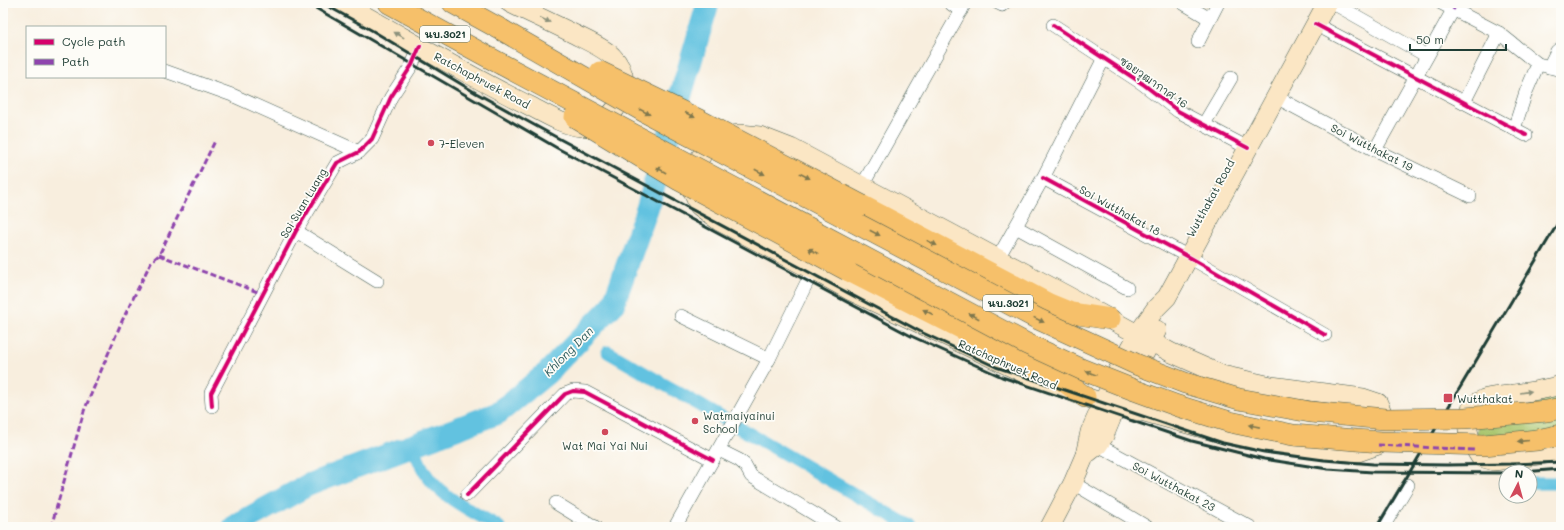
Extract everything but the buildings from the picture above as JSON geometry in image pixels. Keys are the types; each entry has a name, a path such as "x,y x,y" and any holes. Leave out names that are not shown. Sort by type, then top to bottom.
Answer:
{"main road":[{"name":"Ratchaphruek Road","path":"342,3 512,97 564,122 581,127 600,124 608,118 621,101 624,80 621,69 611,56 588,41 510,3"},
{"name":"Ratchaphruek Road","path":"389,3 1027,344 1081,369 1163,400 1230,422 1301,435 1381,442 1484,445 1536,440 1561,435"},
{"name":"นบ.3021","path":"453,3 643,111 1038,319 1138,365 1185,383 1239,399 1310,412 1385,419 1465,418 1547,412 1561,408"},
{"name":"Wutthakat Road","path":"1050,527 1094,442 1101,402 1116,374 1145,337 1162,307 1327,3"},
{"path":"502,30 586,65 861,195 1049,304 1071,313 1110,320 1141,316 1162,307 1166,343 1172,353"},
{"path":"501,64 573,117 646,162 847,270 1049,373 1101,402 1090,414 1094,442 1133,417 1145,412"},
{"name":"Ratchaphruek Road","path":"740,134 760,136 791,148 861,195 998,258 1172,353 1222,375 1271,386 1363,398 1378,404 1385,420 1384,432 1378,445 1358,452 1284,446 1242,439 1145,412 1101,402 1026,374 851,292 814,270 719,221 699,206 692,190 692,177 698,161 708,146 724,136 740,134"},
{"path":"1561,386 1485,399 1473,406 1467,421 1471,445 1480,457 1494,460 1561,452"}],"street":[{"path":"861,195 963,7 950,3"},
{"path":"998,3 1002,6 1004,3"},
{"path":"1183,3 1210,19"},
{"path":"1198,42 1218,3"},
{"path":"1333,3 1427,56"},
{"path":"1441,3 1499,33 1549,67"},
{"path":"1375,150 1453,10"},
{"path":"1315,24 1526,135"},
{"name":"ซอยวุฒากาศ 16","path":"1053,25 1143,84 1178,111 1248,148"},
{"path":"1464,102 1499,33"},
{"name":"Soi Suan Luang","path":"212,406 211,393 296,231 338,163 360,152 372,139 391,98 412,65 420,46"},
{"path":"1514,129 1526,92 1549,67 1557,51 1561,48"},
{"path":"998,258 1043,178 1104,58"},
{"path":"166,71 232,96 360,152"},
{"path":"1204,124 1231,78"},
{"name":"Soi Wutthakat 19","path":"1276,97 1375,150 1470,196"},
{"name":"Soi Wutthakat 18","path":"1043,178 1188,257 1325,335"},
{"path":"1016,227 1126,288"},
{"path":"296,231 377,281"},
{"path":"675,527 769,359 814,270"},
{"path":"681,316 769,359"},
{"path":"467,495 565,394 573,391 585,392 716,455 739,460 745,465 751,476 836,527"},
{"name":"Soi Wutthakat 23","path":"1094,442 1250,527"},
{"path":"1073,483 1147,527"},
{"path":"1384,527 1408,485"},
{"path":"556,503 595,527"}],"green space":[{"path":"1561,395 1561,446 1476,436 1480,411"}],"waterway":[{"name":"Khlong Dan","path":"234,527 308,485 498,413 547,373 613,305 647,209 708,3"},
{"path":"608,352 911,527"},
{"path":"413,446 423,470 435,485 451,499 499,527"},
{"path":"1538,483 1561,483"}],"railway":[{"path":"307,3 557,148 911,336 1002,377 1192,441 1264,459 1328,469 1373,472 1498,473"},
{"path":"322,3 373,31 476,93 556,137 923,333 996,367 1223,443 1264,452 1324,460 1373,464 1447,465 1561,462"},
{"path":"1377,527 1561,218"},
{"path":"1538,471 1561,469"}],"marked path":[{"path":"1453,10 1457,3"},
{"path":"51,527 84,411 122,321 151,262 159,255 215,141"},
{"path":"159,255 263,294"},
{"path":"1378,445 1475,450"}],"cycle path":[{"path":"1315,24 1526,135"},
{"path":"1053,25 1143,84 1178,111 1248,148"},
{"path":"212,406 211,393 296,231 337,163 359,152 372,139 391,97 412,65 420,46"},
{"path":"1043,178 1189,257 1325,335"},
{"path":"467,495 565,394 573,391 585,392 713,460"}],"place":[{"name":"7-Eleven","path":"431,143"},
{"name":"Wutthakat","path":"1448,398"},
{"name":"Watmaiyainui School","path":"695,421"},
{"name":"Wat Mai Yai Nui","path":"605,432"}]}
